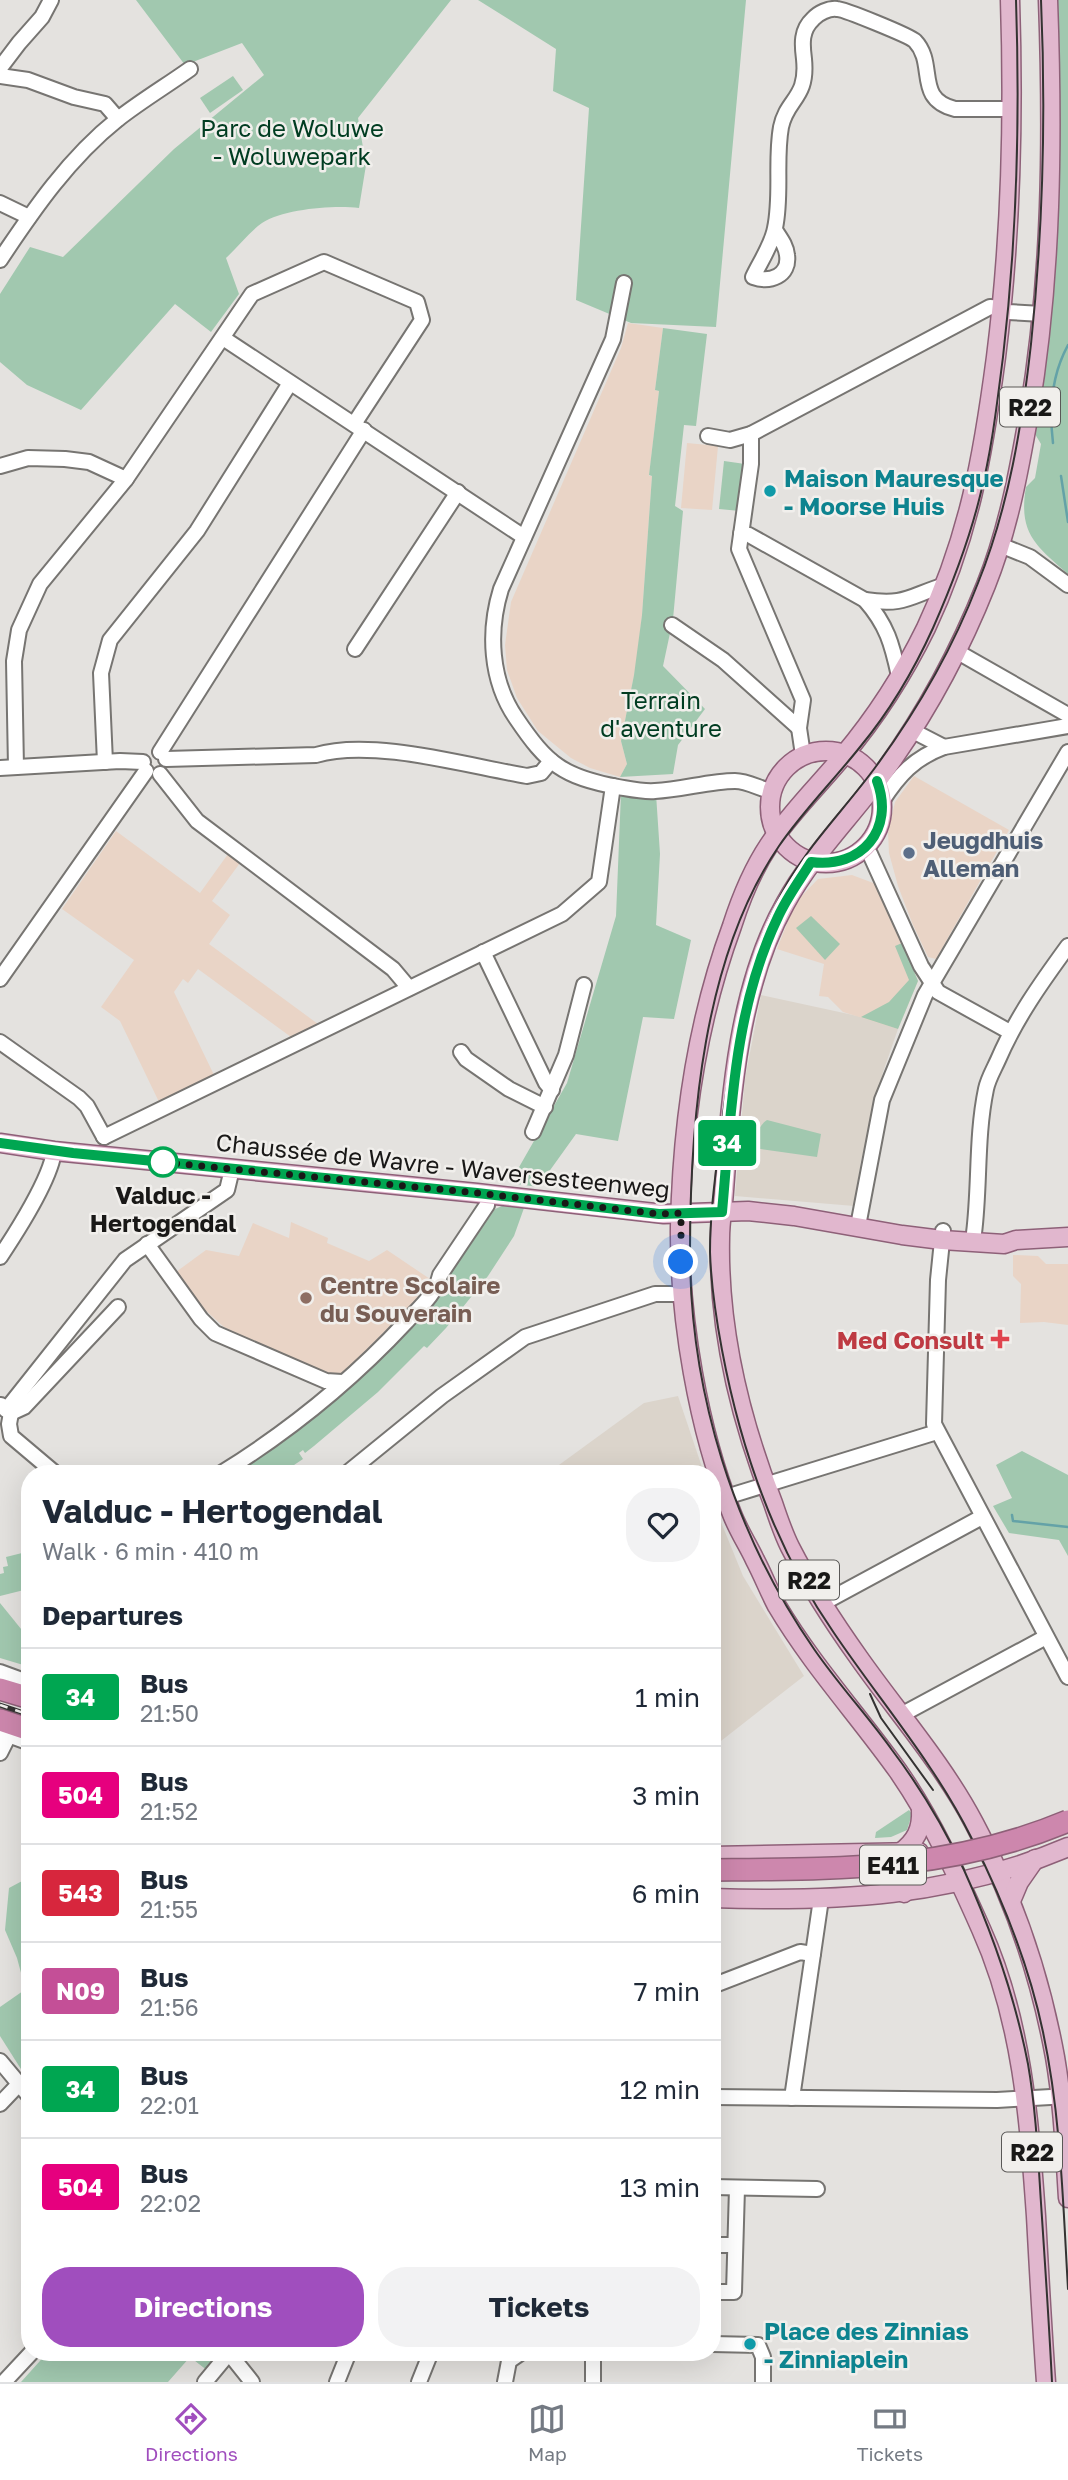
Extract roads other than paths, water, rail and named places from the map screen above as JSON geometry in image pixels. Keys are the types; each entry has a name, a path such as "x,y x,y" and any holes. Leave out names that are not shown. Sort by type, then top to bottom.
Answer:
{"highway":[{"path":"0,1689 21,1695"},
{"name":"E411","path":"721,1870 869,1867 930,1861 1004,1844 1068,1821"},
{"name":"E411","path":"721,1883 869,1879 933,1873 1009,1857 1068,1836"}],"main road":[{"name":"R22","path":"715,1465 695,1381 683,1294 681,1213 686,1139 698,1046 715,972 749,883 768,846 845,754 899,676 945,585 963,535 976,488 1002,308 1012,166 1010,0"},
{"name":"R22","path":"1048,0 1050,166 1042,314 1034,384 1021,459 1000,545 986,586 956,650 911,730 877,781 811,862 777,919 754,985 737,1059 726,1149 720,1259 727,1333 743,1417 788,1544 822,1603 961,1801 984,1842 1011,1901 1031,1960 1064,2096 1068,2198"},
{"path":"831,750 845,754 866,766 877,781 883,801 879,827 864,848 853,857 825,864 811,862 790,851 776,835 769,806 771,791 783,769 803,755 831,750"},
{"name":"Chaussée de Wavre - Waversesteenweg","path":"0,1143 54,1151 659,1214 748,1211 1004,1244 1016,1240"},
{"name":"Chaussée de Wavre - Waversesteenweg","path":"942,1236 974,1233 1016,1240 1068,1237"},
{"name":"R22","path":"721,1482 735,1524 775,1603 813,1661 899,1773 944,1850 997,1970 1015,2031 1026,2098 1046,2382"},
{"path":"900,1853 914,1840 920,1828 921,1810"},
{"path":"721,1856 944,1850 1017,1833 1068,1813"},
{"path":"721,1898 821,1899 904,1893 960,1882 1068,1847"},
{"path":"900,1853 912,1863 916,1876 915,1884 904,1893"},
{"path":"1011,1901 1019,1882 1035,1859"}],"street":[{"path":"0,68 43,17 51,0"},
{"path":"775,230 782,123 804,83 806,71 802,41 806,29 813,18 825,11 846,11 914,40 921,50 930,92 946,107 1012,109"},
{"path":"0,260 59,177 118,119 190,69"},
{"path":"0,76 28,80 74,97 105,104 118,119"},
{"path":"0,202 29,217"},
{"path":"0,768 105,762 150,769 166,768 163,756 422,320 417,302 324,262 251,294 126,479 40,584 26,610 19,630 14,662 16,767"},
{"path":"624,283 613,339 501,589 494,611 494,656 507,704 529,736 551,761 585,781 654,791 735,781 771,791"},
{"path":"708,436 730,440 751,434 990,307 1002,308 1008,312 1042,314"},
{"path":"223,338 524,537"},
{"path":"105,762 101,673 110,640 197,531 290,383"},
{"path":"751,434 751,464 739,549 803,700 799,728 803,755"},
{"path":"0,466 28,457 65,459 89,462 126,479"},
{"path":"355,649 457,492"},
{"path":"741,534 749,535 865,600 880,617 889,635 899,676"},
{"path":"1000,545 1030,557 1068,586"},
{"path":"865,600 887,603 905,601 945,585"},
{"path":"672,625 723,660 799,728"},
{"path":"956,650 1068,715"},
{"path":"883,801 906,768 925,755 944,747 1068,726"},
{"path":"911,730 944,747"},
{"path":"409,988 393,969 197,821 150,769 149,753 163,756 316,755 330,751 382,750 527,776 541,773 551,761"},
{"path":"858,1226 882,1100 925,995 1068,752"},
{"path":"0,979 150,769"},
{"path":"104,1137 562,914 599,882 613,786"},
{"path":"864,848 870,854 921,966 938,992 1010,1032"},
{"path":"974,1233 979,1199 979,1152 986,1088 1010,1032 1025,1006 1068,946"},
{"path":"483,952 546,1083 552,1090"},
{"path":"533,1132 566,1055 584,985"},
{"path":"0,1042 87,1106 104,1137 102,1156"},
{"path":"461,1052 466,1059 509,1089 545,1107"},
{"path":"0,1257 15,1235 53,1162 54,1151"},
{"path":"45,1465 11,1436 6,1409 125,1260 226,1190 232,1169"},
{"path":"235,1465 298,1421 389,1340 429,1298 439,1283 440,1275 487,1205 488,1195"},
{"path":"942,1236 938,1280 934,1424 1068,1677"},
{"path":"146,1244 201,1320 215,1333 326,1381 342,1382"},
{"path":"357,1465 442,1396 525,1337 655,1294 683,1294"},
{"path":"6,1409 24,1407 118,1307"},
{"path":"726,1497 937,1432"},
{"path":"822,1603 982,1517"},
{"path":"901,1715 1046,1637"},
{"path":"0,1672 21,1680"},
{"path":"0,1753 10,1729"},
{"path":"792,2098 821,1899"},
{"path":"721,1983 800,1952 813,1954"},
{"path":"0,2061 21,2086"},
{"path":"0,2104 19,2084"},
{"path":"721,2097 986,2100 1064,2096"},
{"path":"721,2187 817,2189"},
{"path":"721,2292 734,2292 737,2188"},
{"path":"721,2245 735,2245"},
{"path":"721,2344 758,2345 763,2357 763,2382"},
{"path":"4,2382 24,2361"},
{"path":"205,2382 222,2361"},
{"path":"237,2361 252,2382"},
{"path":"337,2382 345,2361"},
{"path":"419,2382 427,2361"},
{"path":"505,2382 509,2361"},
{"path":"593,2361 593,2382"}],"waterway":[{"path":"1053,443 1053,392 1058,368 1068,345"},
{"path":"1061,476 1068,522"},
{"path":"1012,1515 1013,1521 1068,1527"}],"tram line":[{"path":"1016,0 1018,89 1012,268 996,409 980,496 953,579 918,659 871,734 779,846 753,890 733,938 717,989 698,1095 693,1149 690,1252 692,1305 708,1409 722,1460 761,1558 814,1649 902,1764 940,1823 974,1893 1002,1965 1023,2039 1033,2099 1052,2382"},
{"path":"1041,0 1043,129 1038,258 1023,405 1006,495 978,583 934,677 877,765 788,882 761,941 750,971 735,1034 714,1191 710,1252 716,1314 730,1388 750,1462 778,1533 813,1601 924,1758 956,1810 993,1884 1022,1957 1043,2032 1054,2096 1068,2289"},
{"path":"870,1694 881,1718 933,1790"}],"railway":[{"path":"0,1705 21,1712"}],"place":[{"name":"Maison Mauresque - Moorse Huis","path":"770,491"},
{"name":"Jeugdhuis Alleman","path":"909,853"},
{"name":"Valduc - Hertogendal","path":"163,1162"},
{"name":"Centre Scolaire du Souverain","path":"306,1298"},
{"name":"Med Consult","path":"1000,1339"},
{"name":"Place des Zinnias - Zinniaplein","path":"750,2344"}],"park label":[{"name":"Parc de Woluwe - Woluwepark","path":"292,141"},
{"name":"Terrain d'aventure","path":"661,713"}]}
